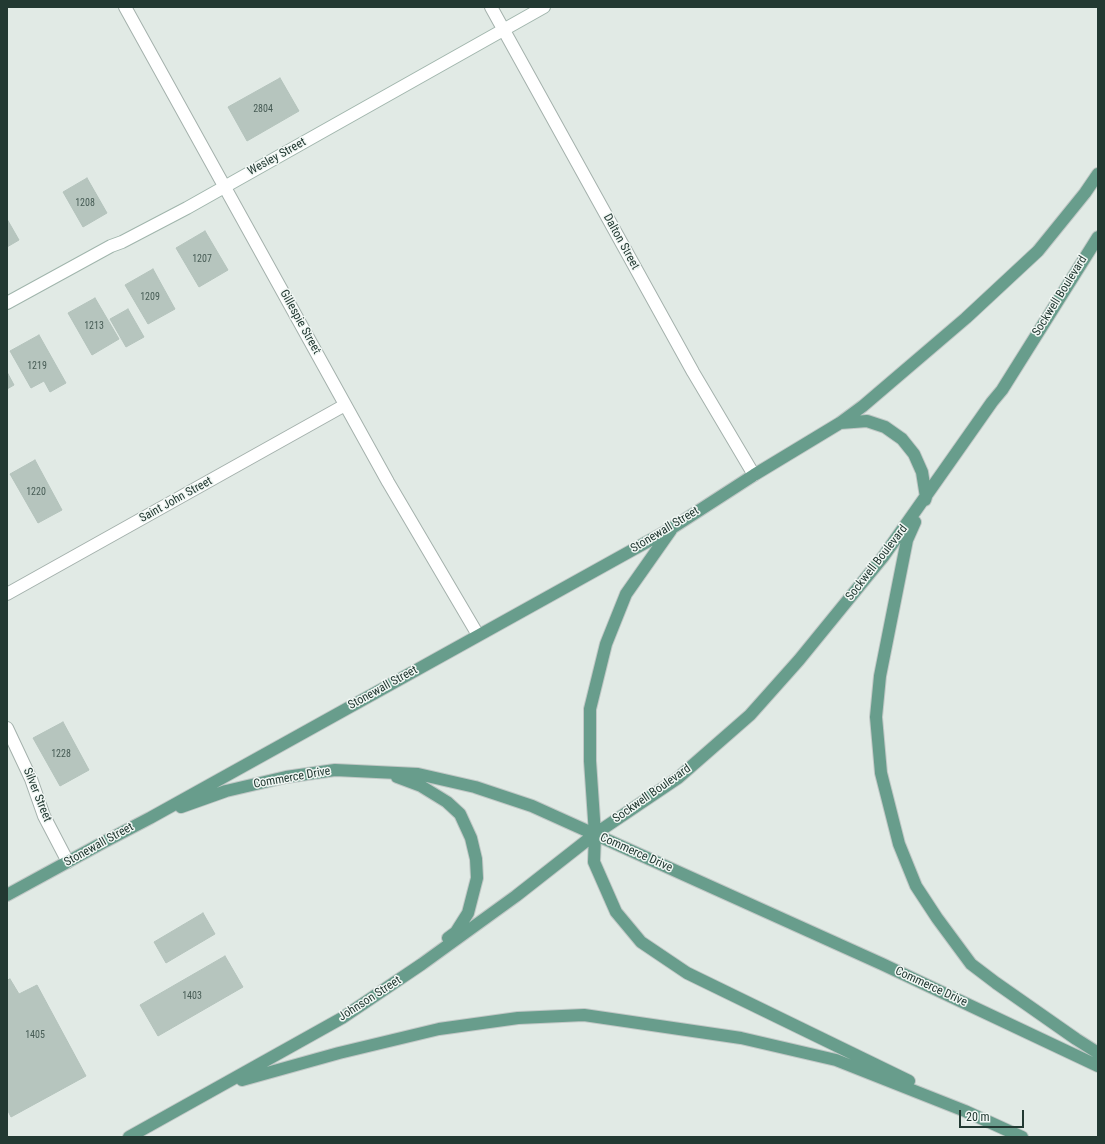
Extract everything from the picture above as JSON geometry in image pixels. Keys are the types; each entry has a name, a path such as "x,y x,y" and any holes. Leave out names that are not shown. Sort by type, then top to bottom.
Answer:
{"main road":[{"path":"754,475 840,423 863,406 966,318 1038,251 1085,194 1098,174"},
{"name":"Sockwell Boulevard","path":"594,834 678,778 750,715 799,660 883,557 1002,390 1098,237"},
{"path":"840,423 866,421 886,427 902,439 914,454 922,472 926,497 907,540 880,676 876,717 881,773 899,844 916,886 936,918 971,964 996,984 1098,1053"},
{"name":"Stonewall Street","path":"7,895 150,818 672,528 754,475"},
{"path":"672,528 626,594 606,644 590,709 590,761 594,862 616,912 641,942 686,973 920,1087 964,1111"},
{"name":"Commerce Drive","path":"150,818 226,791 286,777 335,770 418,774 476,787 532,806 882,964 1098,1066"},
{"path":"387,773 421,786 447,802 460,814 467,827 476,859 477,878 468,913 456,932 422,964"},
{"name":"Johnson Street","path":"129,1137 342,1018 422,964 516,896 594,834"},
{"path":"224,1085 339,1053 439,1029 518,1018 584,1015 741,1038 836,1060 964,1111 1022,1137"}],"street":[{"name":"Gillespie Street","path":"125,7 388,482 478,635"},
{"name":"Dalton Street","path":"491,7 693,372 754,475"},
{"name":"Wesley Street","path":"7,303 111,246 122,242 187,208 544,7"},
{"name":"Saint John Street","path":"7,594 345,405"},
{"name":"Silver Street","path":"7,728 32,779 44,816 68,862"}],"building":[{"path":"280,78 299,111 247,141 228,107"},
{"path":"87,178 107,213 83,227 63,192"},
{"path":"7,219 19,240 7,247"},
{"path":"205,231 228,270 199,287 176,248"},
{"path":"153,269 175,309 148,324 125,285"},
{"path":"95,298 119,339 92,355 68,313"},
{"path":"128,309 144,337 126,347 110,319"},
{"path":"39,335 66,383 50,392 44,381 31,388 10,351"},
{"path":"7,372 14,385 7,389"},
{"path":"35,460 62,510 38,523 10,474"},
{"path":"63,722 89,770 60,786 33,738"},
{"path":"203,913 215,934 166,963 154,942"},
{"path":"225,956 243,987 158,1036 140,1005"},
{"path":"10,979 19,994 37,985 86,1076 11,1117 7,1109 7,980"}]}
